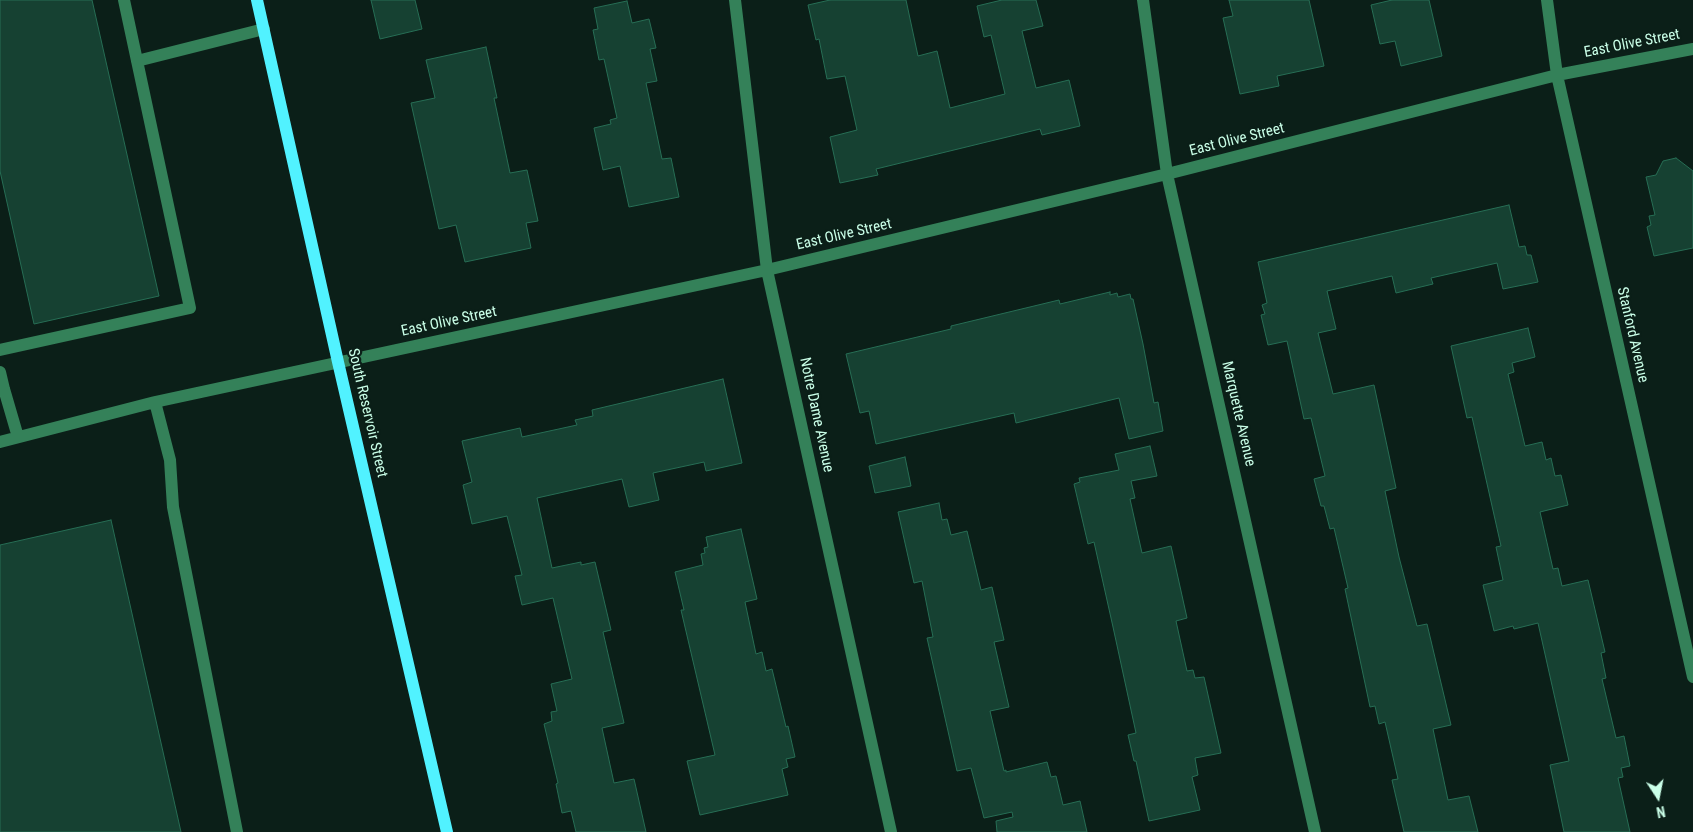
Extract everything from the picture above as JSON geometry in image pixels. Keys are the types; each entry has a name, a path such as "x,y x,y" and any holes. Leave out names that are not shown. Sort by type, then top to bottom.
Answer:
{"main road":[{"name":"South Reservoir Street","path":"257,0 338,362 447,832"}],"street":[{"path":"0,350 190,308 124,0"},
{"name":"Notre Dame Avenue","path":"735,0 767,270 891,832"},
{"name":"Marquette Avenue","path":"1142,0 1167,174 1315,832"},
{"name":"Stanford Avenue","path":"1547,0 1557,75 1693,677"},
{"path":"137,60 264,29"},
{"name":"East Olive Street","path":"0,442 155,402 767,270 1167,174 1557,75 1693,49"},
{"path":"0,372 18,437"},
{"path":"155,402 170,460 173,508 236,832"}],"building":[{"path":"0,0 92,0 159,296 34,324 0,171"},
{"path":"371,0 415,0 422,29 380,39"},
{"path":"830,0 906,0 918,56 937,51 950,108 1005,94 991,35 984,37 977,6 1002,0 1036,0 1043,26 1022,31 1036,88 1069,80 1080,126 1042,135 1040,129 876,169 878,175 840,183 830,137 857,130 845,76 827,79 819,39 816,40 808,5"},
{"path":"1229,0 1309,0 1324,66 1277,76 1279,86 1240,94 1223,18 1233,16"},
{"path":"1392,0 1429,0 1442,56 1401,66 1395,41 1380,44 1371,5"},
{"path":"627,1 632,23 649,19 656,48 650,49 657,81 646,83 662,159 671,158 679,197 629,207 620,166 603,170 594,128 611,124 610,120 617,118 604,59 599,60 593,30 598,29 594,8"},
{"path":"486,47 497,98 494,98 510,173 527,170 538,221 526,223 531,248 465,262 456,225 439,229 411,103 435,98 426,60"},
{"path":"1676,158 1693,171 1693,248 1654,256 1647,227 1651,225 1649,216 1655,215 1646,177 1656,175 1663,161"},
{"path":"1509,205 1519,247 1525,246 1527,255 1531,255 1538,282 1503,289 1497,263 1431,278 1433,284 1396,293 1392,276 1327,291 1336,329 1318,333 1333,394 1374,385 1396,488 1385,491 1399,557 1417,626 1427,624 1451,725 1433,729 1448,800 1469,796 1478,832 1404,832 1392,780 1398,779 1385,722 1379,724 1375,706 1370,707 1345,589 1348,588 1334,528 1330,529 1324,506 1321,506 1314,479 1325,476 1311,418 1304,419 1287,341 1268,345 1261,315 1265,314 1262,305 1267,303 1258,262"},
{"path":"1110,292 1110,295 1117,293 1118,297 1130,294 1131,299 1133,299 1154,403 1158,402 1163,431 1129,439 1119,398 1016,423 1014,413 876,444 869,411 860,413 846,354 951,329 951,326 1059,300 1060,304"},
{"path":"1528,328 1535,357 1512,363 1514,372 1508,374 1525,446 1542,442 1546,460 1551,458 1555,476 1561,475 1568,505 1540,512 1553,569 1558,568 1562,586 1588,580 1605,652 1601,653 1606,678 1602,679 1616,738 1624,736 1630,766 1621,768 1623,777 1618,778 1630,832 1564,832 1550,765 1569,761 1538,623 1514,629 1513,626 1494,631 1483,585 1503,580 1496,547 1501,546 1472,417 1467,418 1451,346"},
{"path":"723,379 742,463 706,471 704,462 653,473 659,500 629,507 622,479 537,498 552,568 581,562 581,565 595,562 611,630 603,632 624,723 602,728 614,783 634,779 646,832 576,832 571,811 562,813 556,784 558,783 544,724 552,721 551,712 557,711 551,684 572,679 553,598 522,605 515,576 522,575 507,516 472,524 463,485 472,482 462,441 520,428 522,437 577,425 575,420 593,416 592,410"},
{"path":"1150,446 1157,476 1131,481 1135,498 1130,499 1142,553 1171,546 1187,618 1176,621 1187,671 1193,670 1195,678 1204,677 1221,753 1195,758 1198,775 1192,777 1200,810 1149,821 1136,761 1134,761 1128,735 1136,733 1113,627 1094,542 1088,544 1074,484 1080,482 1079,478 1119,470 1115,454"},
{"path":"905,457 911,486 875,493 869,466"},
{"path":"939,503 942,520 947,519 951,535 967,531 981,590 992,587 1004,640 994,642 1009,707 990,711 1004,771 1047,762 1051,777 1056,776 1063,805 1080,801 1087,832 997,832 996,821 1013,817 1012,812 984,818 971,768 957,771 927,638 933,637 922,581 914,583 898,512"},
{"path":"111,520 181,832 0,832 0,545"},
{"path":"741,529 757,599 745,602 756,654 762,652 766,671 772,669 795,757 786,759 788,767 782,769 788,795 700,815 687,761 715,755 681,610 684,610 675,572 703,565 701,554 705,553 704,548 708,547 706,537"}]}
